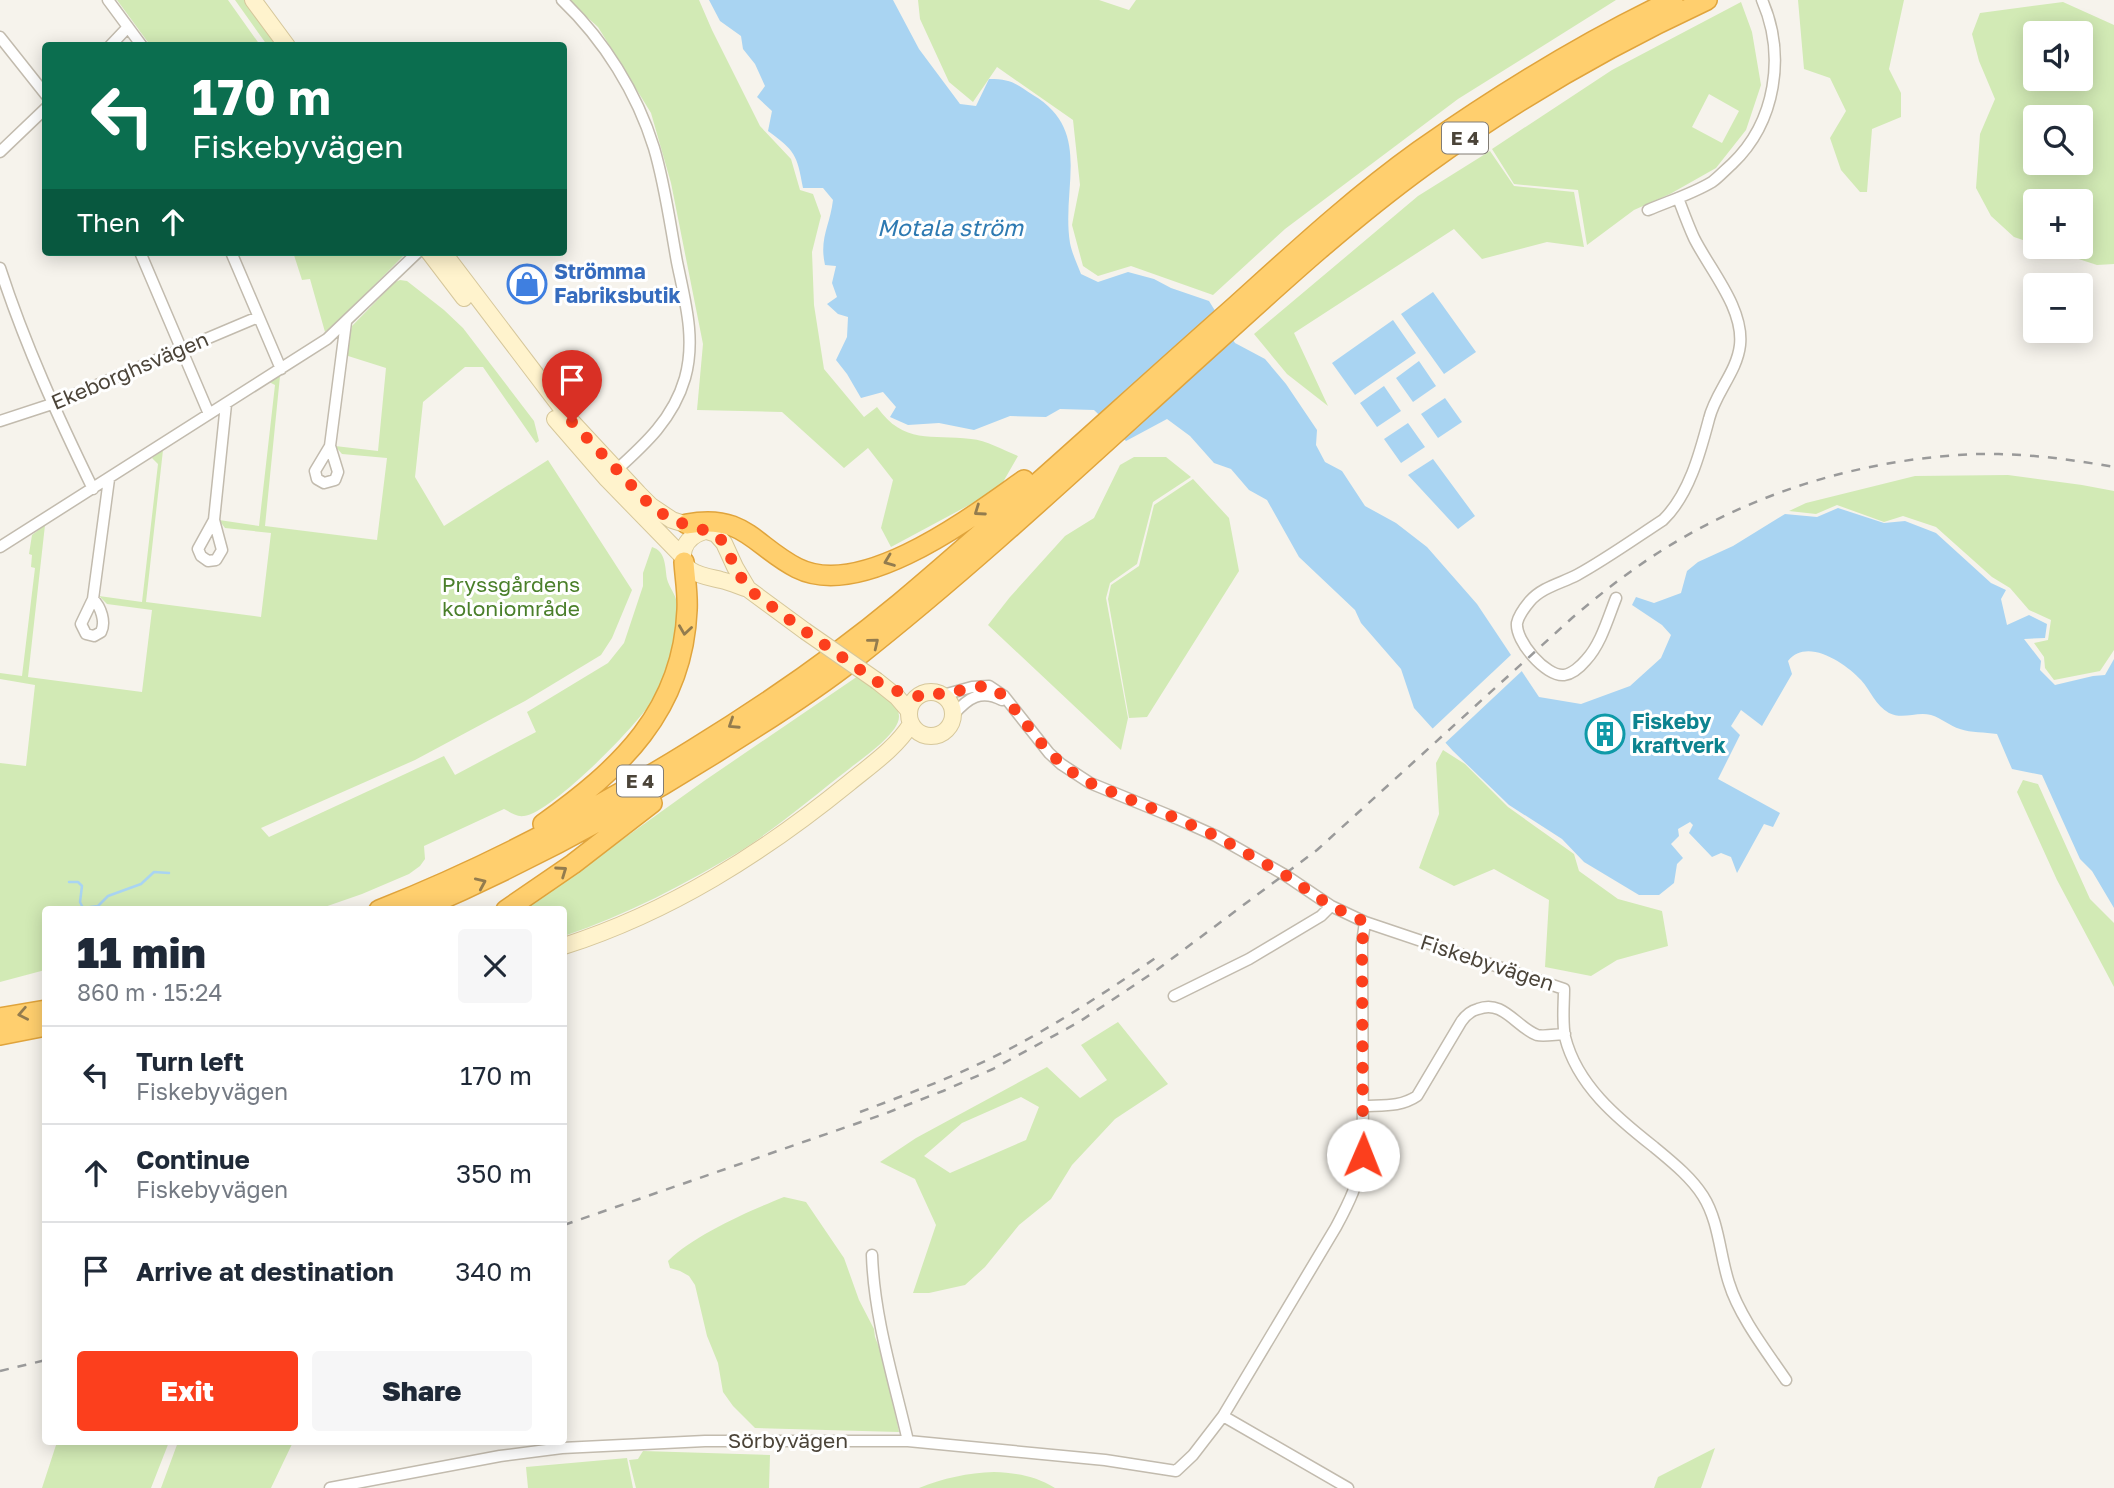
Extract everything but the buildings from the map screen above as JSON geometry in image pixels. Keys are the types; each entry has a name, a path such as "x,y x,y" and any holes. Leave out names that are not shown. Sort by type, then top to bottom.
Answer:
{"highway":[{"name":"E 4","path":"427,906 579,834 699,764 802,698 907,616 1012,526 1088,446 1244,307 1343,211 1417,153 1496,99 1566,57 1673,0"},
{"name":"E 4","path":"1244,307 1425,165 1504,111 1635,35 1707,0"},
{"name":"E 4","path":"388,906 542,836 631,787 733,724 790,686 897,606 1051,470 1088,446"},
{"path":"701,529 730,534 763,545 798,568 832,575 895,559 927,545 1026,479 1051,470"},
{"path":"484,864 587,792 634,747 654,719 675,677 682,650 687,607 684,560"},
{"path":"512,906 573,864 699,764"},
{"path":"0,1018 42,1011"},
{"path":"0,1035 41,1028"}],"street":[{"path":"108,0 139,42"},
{"path":"253,0 284,42"},
{"path":"562,0 607,52 635,99 646,125 660,170 690,331 685,380 673,408 656,432 612,475"},
{"path":"1648,210 1714,181 1742,154 1762,122 1771,94 1776,57 1769,17 1762,0"},
{"path":"114,42 128,27"},
{"path":"0,37 42,90"},
{"path":"2,146 42,111"},
{"path":"1616,598 1593,650 1580,666 1569,673 1555,674 1547,669 1537,661 1521,640 1517,624 1521,612 1533,597 1586,569 1671,513 1697,465 1710,414 1736,362 1740,344 1735,311 1694,237 1678,198"},
{"path":"142,256 209,414"},
{"path":"233,256 281,369"},
{"path":"0,547 327,339 414,256"},
{"path":"432,256 539,398 612,475 696,574 748,589 880,683 897,697 913,723 932,737 943,734 951,725 954,714 967,701 991,694 1013,707"},
{"path":"446,256 612,475 672,520 701,529 724,543 748,589"},
{"path":"0,268 51,404 93,489"},
{"name":"Ekeborghsvägen","path":"0,421 51,404 258,317"},
{"path":"330,446 346,322"},
{"path":"214,520 226,404"},
{"path":"93,599 109,479"},
{"path":"684,560 683,551 688,540 701,529"},
{"path":"880,683 905,694 919,696 933,692 943,695 954,714"},
{"name":"Fiskebyvägen","path":"943,695 972,687 989,686 1004,696 1049,753 1090,783 1216,836 1285,875 1331,906 1365,922 1564,989 1565,1034 1580,1076 1627,1126 1678,1168 1704,1198 1713,1217 1730,1286 1753,1330 1786,1380"},
{"path":"567,945 641,917 724,874 794,827 899,741 913,723 912,702 919,696"},
{"path":"1174,996 1249,960 1321,916 1331,906"},
{"name":"Sörbyvägen","path":"330,1488 461,1463 562,1448 705,1441 908,1441 1105,1460 1176,1471 1227,1418 1358,1183 1363,1155 1362,943 1365,922"},
{"path":"1364,1106 1396,1105 1417,1096 1465,1016 1475,1010 1487,1006 1497,1007 1538,1035 1565,1034"},
{"path":"872,1255 881,1328 908,1441"},
{"path":"1227,1418 1348,1488"}],"green space":[{"path":"117,0 228,0 258,42 148,42"},
{"path":"235,0 246,0 278,42 265,42"},
{"path":"568,0 699,0 760,126 791,159 800,190 813,194 821,216 812,252 814,305 824,369 864,417 877,407 887,419 908,433 977,440 1018,456 999,489 891,547 881,528 893,480 868,448 844,468 782,412 697,410 703,344 671,183 651,113 598,27"},
{"path":"918,0 1099,0 1129,10 1136,0 1616,0 1458,99 1285,229 1213,295 1131,266 1098,276 1083,266 1072,225 1080,185 1073,120 997,67 973,102 949,82 920,19"},
{"path":"1798,0 1904,0 1889,69 1901,93 1901,117 1872,129 1867,192 1860,192 1841,170 1830,138 1846,111 1830,78 1804,69"},
{"path":"1741,2 1752,32 1761,85 1746,130 1716,168 1670,194 1634,210 1587,245 1578,190 1514,184 1492,149 1612,70","holes":["1709,94 1739,111 1722,143 1692,127"]},
{"path":"2063,2 2114,25 2114,264 2097,265 2079,259 2093,259 2093,189 2023,189 2023,240 2014,237 1991,216 1976,188 1980,134 1995,99 1979,61 1972,34 1980,13"},
{"path":"1490,151 1514,186 1574,192 1584,247 1547,242 1482,259 1454,229 1294,333 1328,406 1287,374 1254,334 1418,196"},
{"path":"294,256 403,256 325,332 310,279 302,280"},
{"name":"Pryssgårdens koloniområde","path":"407,281 463,328 534,421 539,441 536,443 483,367 465,367 423,402 415,477 444,526 548,460 632,590 612,638 601,655 525,701 415,760 261,828 269,837 444,756 455,775 536,732 527,712 608,663 624,643 643,586 643,573 652,547 662,556 678,613 678,633 665,681 624,735 557,798 524,816 504,809 424,846 425,859 409,874 328,906 42,906 42,971 0,982 0,763 26,766 35,685 0,679 0,673 22,676 35,568 31,567 32,555 29,554 32,535 45,525 28,677 142,692 152,610 107,604 99,596 142,602 158,464 152,458 163,450 146,602 261,617 271,533 225,528 219,520 259,526 275,385 269,382 280,376 265,526 377,540 387,458 342,454 335,446 378,451 386,368 345,355 352,326 395,282"},
{"path":"1134,457 1166,457 1191,477 1153,502 1137,564 1110,583 1106,598 1128,718 1121,750 988,625 1065,536 1094,518 1120,465"},
{"path":"2008,475 2114,491 2114,650 2100,671 2054,680 2045,668 2044,657 2034,643 2048,640 2051,620 2029,610 2010,588 1992,577 1936,527 1903,516 1884,522 1837,505 1816,514 1789,511 1806,503 1915,476"},
{"path":"1193,479 1229,518 1239,571 1147,717 1129,718 1108,599 1111,585 1139,566 1154,505"},
{"path":"858,676 883,693 898,710 898,723 887,738 870,752 756,841 677,887 567,935 567,906 530,906 704,781"},
{"path":"1443,750 1465,764 1508,807 1574,854 1579,871 1618,899 1662,911 1668,946 1617,960 1591,976 1545,967 1549,900 1494,869 1454,886 1419,868 1439,814 1436,763"},
{"path":"2023,780 2038,784 2090,899 2114,923 2114,987 2057,880 2017,792"},
{"path":"1118,1022 1168,1084 1115,1119 1072,1165 1051,1199 1019,1225 985,1267 965,1285 929,1293 913,1293 936,1225 915,1179 880,1162 916,1138 1047,1067 1080,1098 1107,1080 1081,1045","holes":["1021,1097 1039,1107 1026,1140 950,1173 924,1156 962,1123"]},
{"path":"784,1197 806,1202 844,1258 884,1360 899,1432 755,1428 723,1392 718,1363 707,1336 695,1285 689,1276 670,1268 668,1261 707,1233"},
{"path":"56,1445 168,1445 151,1488 42,1488"},
{"path":"177,1445 292,1445 271,1488 161,1488"},
{"path":"1715,1448 1701,1488 1654,1488 1658,1477"},
{"path":"643,1451 770,1455 769,1488 636,1488 629,1460 638,1459"},
{"path":"627,1458 633,1488 528,1488 526,1467"},
{"path":"994,1472 1026,1476 1055,1488 919,1488 937,1481"}],"water":[{"name":"Motala ström","path":"709,0 893,0 919,49 960,104 976,106 989,79 996,79 1017,85 1051,109 1063,125 1069,143 1071,162 1068,222 1073,255 1081,274 1098,282 1128,272 1154,279 1209,301 1235,343 1265,359 1286,384 1317,430 1316,445 1325,462 1342,471 1365,506 1396,523 1427,547 1477,604 1539,697 1581,704 1630,686 1661,658 1671,635 1662,625 1632,605 1636,597 1654,603 1681,593 1687,571 1698,562 1733,546 1785,514 1817,517 1838,508 1884,523 1905,521 1936,533 1991,583 2006,590 2001,599 2007,625 2029,615 2047,624 2045,638 2024,639 2041,661 2040,670 2055,685 2105,675 2114,659 2114,908 2092,871 2080,859 2042,775 2012,769 1997,734 1956,728 1931,715 1899,716 1889,713 1846,666 1826,655 1805,651 1788,661 1792,674 1762,726 1741,710 1731,726 1740,735 1718,779 1780,813 1773,827 1764,824 1737,873 1731,857 1721,853 1712,857 1689,833 1693,825 1690,822 1678,829 1679,836 1671,844 1683,858 1677,864 1674,883 1659,895 1639,895 1584,862 1562,839 1509,805 1453,751 1414,708 1401,669 1361,623 1355,610 1299,557 1267,500 1249,490 1231,469 1214,463 1190,436 1167,419 1126,441 1094,410 1060,409 1046,417 1010,416 974,430 939,423 908,425 890,417 896,407 883,392 861,398 836,360 847,337 848,317 838,314 827,304 837,297 832,283 836,266 825,265 823,256 833,200 823,188 803,188 793,154 768,131 772,111 757,97 765,86 755,64 743,49 741,36 720,21"},
{"path":"1433,292 1476,352 1444,374 1401,314"},
{"path":"1393,320 1416,353 1355,395 1332,363"},
{"path":"1419,361 1436,386 1413,402 1396,378"},
{"path":"1384,386 1401,411 1377,427 1360,403"},
{"path":"1445,398 1462,422 1438,438 1421,414"},
{"path":"1408,423 1425,447 1401,463 1384,439"},
{"path":"1433,459 1475,516 1458,529 1408,475"}],"pier":[{"path":"1513,653 1524,669 1443,745 1430,731"}],"waterway":[{"path":"98,906 108,896 141,884 154,872 169,873"},
{"path":"69,882 78,882 82,886 82,906"}],"railway":[{"path":"567,1224 943,1091 993,1069 1079,1022 1154,972 1317,850 1572,618 1651,557 1713,521 1785,491 1861,469 1899,462 1994,454 2046,457 2114,467"},
{"path":"860,1112 998,1055 1053,1025 1157,957"},
{"path":"0,1371 42,1361"}],"place":[{"name":"Strömma Fabriksbutik","path":"527,284"},
{"name":"Fiskeby kraftverk","path":"1605,734"}],"route":[{"path":"572,422 651,506 672,520 716,534 724,543 748,589 882,685 919,696 928,692 943,695 982,685 989,686 1004,696 1049,753 1076,775 1216,836 1285,875 1331,906 1365,922 1362,943 1363,1155"}]}
